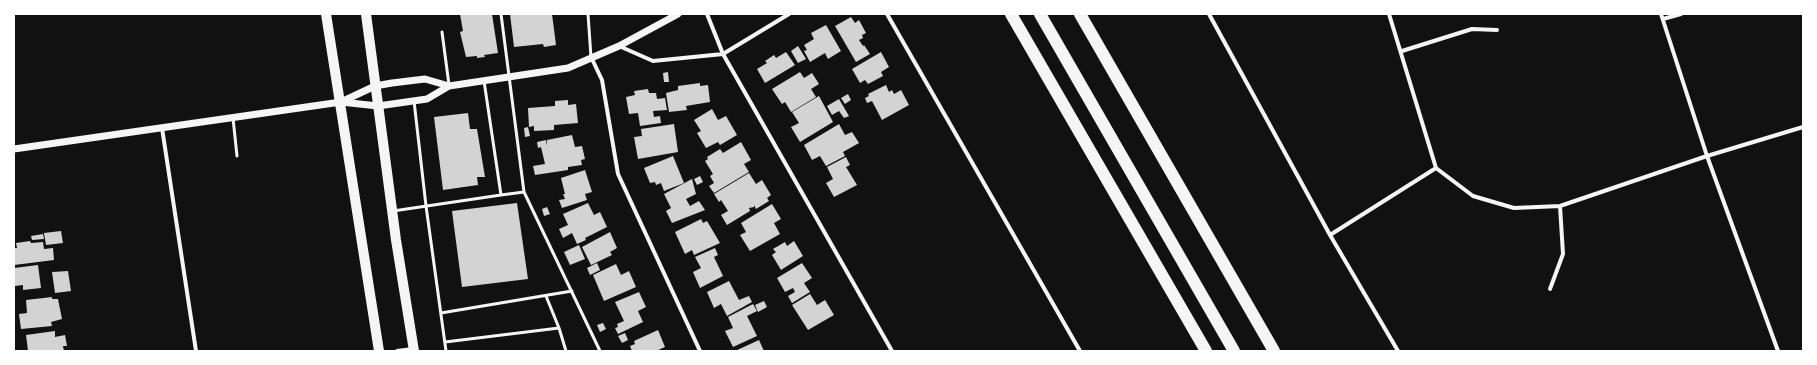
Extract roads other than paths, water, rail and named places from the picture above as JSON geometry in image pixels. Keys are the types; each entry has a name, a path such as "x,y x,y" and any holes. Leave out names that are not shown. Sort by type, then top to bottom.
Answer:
{"highway":[{"path":"1011,14 1206,351"},
{"path":"1040,14 1234,351"},
{"path":"1080,14 1274,351"}],"main road":[{"path":"326,14 379,351"},
{"path":"366,14 392,211 414,350"}],"street":[{"path":"14,148 341,102 378,106 427,99 450,86 568,68 592,59 619,46 678,14"},
{"path":"708,14 723,54 892,351"},
{"path":"619,46 653,61 723,54 788,14"},
{"path":"887,14 1080,351"},
{"path":"1209,14 1330,235 1398,351"},
{"path":"1390,14 1436,168 1473,196 1514,208 1560,206 1708,156 1803,127"},
{"path":"1661,14 1708,156 1778,351"},
{"path":"1663,19 1681,14"},
{"path":"1402,51 1472,29 1497,30"},
{"path":"592,59 602,80 618,174 700,351"},
{"path":"341,102 375,86 425,79 450,86"},
{"path":"162,128 196,351"},
{"path":"1330,235 1436,168"},
{"path":"1550,289 1563,254 1560,206"},
{"path":"397,351 414,350"}],"lane":[{"path":"501,14 524,192 600,351"},
{"path":"588,14 592,59"},
{"path":"442,32 450,86"},
{"path":"484,81 501,195"},
{"path":"414,101 426,206 446,351"},
{"path":"232,118 237,156"},
{"path":"392,211 524,192"},
{"path":"441,313 572,291"},
{"path":"546,296 560,328 566,351"},
{"path":"445,342 560,328"}]}
